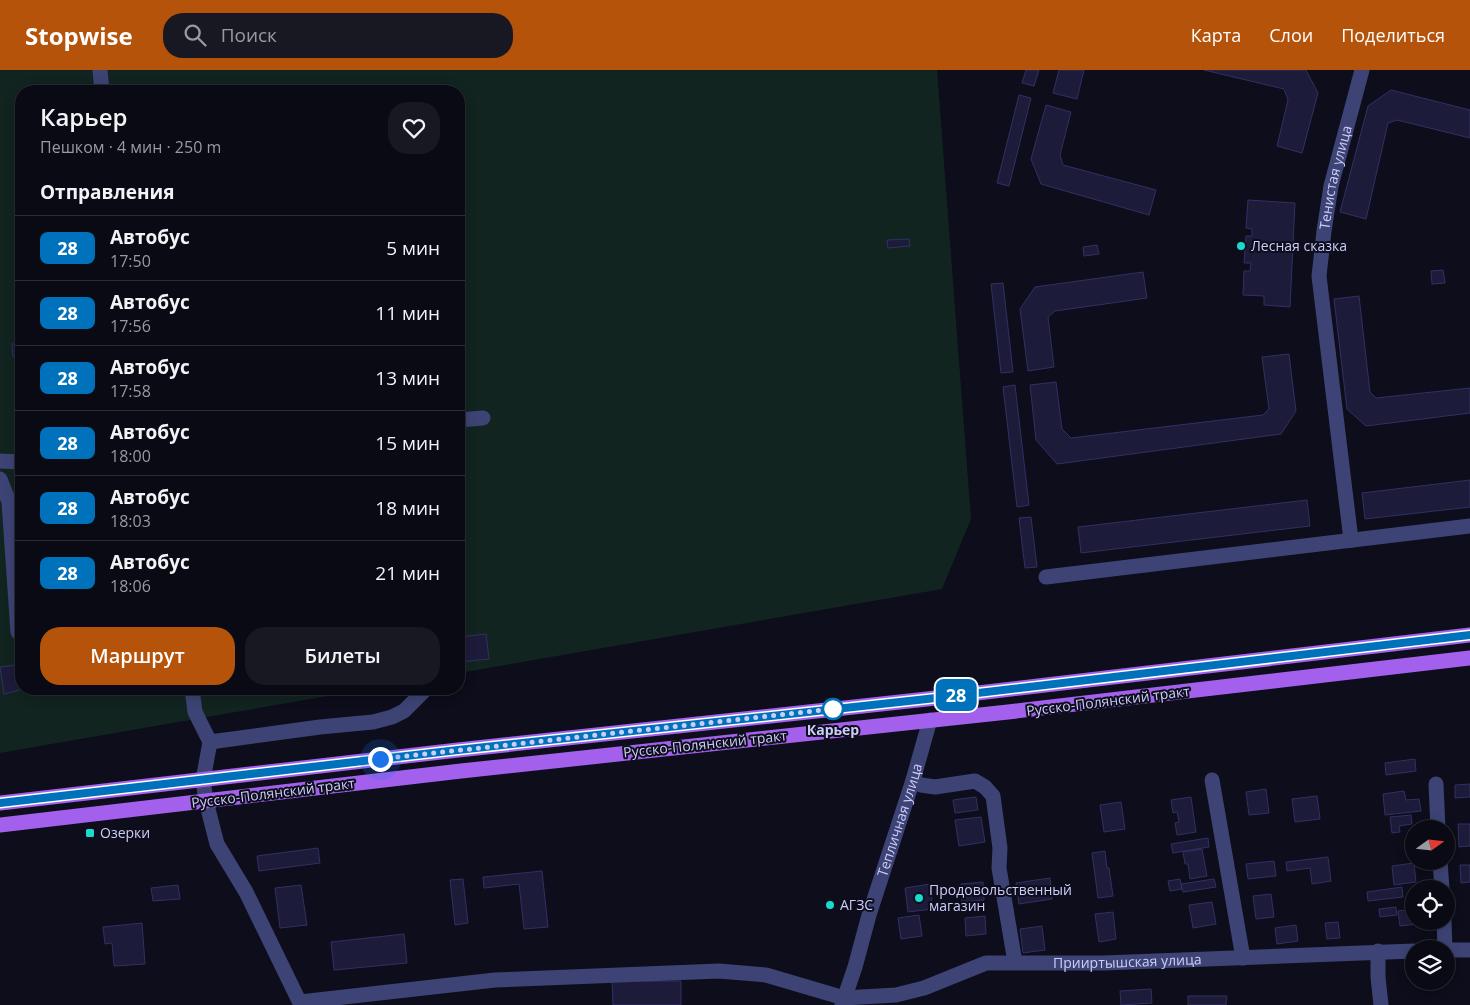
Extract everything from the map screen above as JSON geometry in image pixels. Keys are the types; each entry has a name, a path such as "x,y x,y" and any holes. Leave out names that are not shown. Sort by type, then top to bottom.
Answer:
{"main road":[{"name":"Русско-Полянский тракт","path":"0,803 458,750 927,699 1470,635"},
{"name":"Русско-Полянский тракт","path":"0,825 471,770 1018,711 1470,658"}],"street":[{"path":"100,70 101,85"},
{"name":"Тенистая улица","path":"1351,540 1319,276 1331,186 1362,70"},
{"path":"465,420 483,418"},
{"path":"0,461 15,462"},
{"path":"0,479 9,502 15,589"},
{"path":"1046,577 1470,526"},
{"path":"193,695 195,712 210,742 203,780 216,844 246,892 300,1004"},
{"path":"210,742 373,722 392,717 404,711 420,695"},
{"name":"Тепличная улица","path":"843,1001 855,967 874,898 913,780 930,720"},
{"path":"913,780 921,785 934,787 975,781 985,787 993,796 1000,848 998,868 1015,962"},
{"path":"1212,780 1243,958"},
{"path":"1436,784 1438,820"},
{"path":"1455,950 1470,950"},
{"path":"1378,951 1381,1005"},
{"name":"Прииртышская улица","path":"300,1004 495,980 719,971 766,975 843,1001 896,995 924,988 986,963 1104,962 1405,951"}],"green space":[{"path":"0,70 937,70 971,519 942,589 465,672 465,85 15,85 15,695 334,695 0,753"}],"building":[{"path":"1026,70 1039,70 1034,86 1022,83"},
{"path":"1059,70 1084,70 1077,99 1053,93"},
{"path":"1204,70 1306,70 1318,93 1302,153 1277,146 1288,100 1284,89"},
{"path":"1391,90 1470,110 1470,138 1397,120 1388,123 1366,219 1340,212 1368,106"},
{"path":"1019,95 1031,98 1009,186 997,183"},
{"path":"1046,105 1071,112 1060,155 1063,165 1156,190 1149,215 1041,184 1031,159"},
{"path":"1248,200 1295,203 1290,307 1264,305 1264,296 1243,295 1244,271 1250,271 1251,263 1244,263 1246,236 1252,236 1252,229 1246,228"},
{"path":"909,239 910,246 888,248 887,240"},
{"path":"1097,245 1099,254 1084,256 1083,247"},
{"path":"1443,270 1445,283 1432,284 1431,271"},
{"path":"1143,272 1147,298 1055,311 1048,317 1054,367 1028,371 1020,309 1035,287"},
{"path":"1003,283 1013,372 1001,373 991,284"},
{"path":"1359,296 1370,392 1376,398 1470,388 1470,413 1366,426 1347,409 1334,299"},
{"path":"12,344 15,344 15,357 13,357"},
{"path":"1289,354 1296,411 1281,434 1057,464 1036,440 1030,385 1056,382 1062,429 1071,438 1263,415 1269,409 1262,357"},
{"path":"1015,385 1029,505 1017,507 1003,387"},
{"path":"1470,480 1470,507 1365,519 1362,493"},
{"path":"1307,500 1310,526 1081,553 1078,527"},
{"path":"1031,517 1037,567 1025,568 1019,518"},
{"path":"486,634 489,659 465,661 465,636"},
{"path":"15,665 15,691 4,694 0,667"},
{"path":"1415,759 1416,771 1386,775 1385,763"},
{"path":"1470,784 1470,797 1455,798 1455,785"},
{"path":"1266,789 1269,813 1249,815 1246,792"},
{"path":"1404,791 1406,800 1419,799 1421,811 1385,815 1383,794"},
{"path":"1317,796 1320,819 1295,822 1292,799"},
{"path":"976,797 978,810 955,813 953,800"},
{"path":"1191,797 1196,832 1177,835 1175,823 1179,822 1177,812 1173,813 1171,800"},
{"path":"1121,802 1125,829 1104,832 1100,805"},
{"path":"1411,815 1412,820 1405,820 1405,825 1399,826 1400,832 1392,833 1390,817"},
{"path":"981,817 985,842 959,846 955,820"},
{"path":"1458,824 1470,824 1470,846 1459,847"},
{"path":"1208,838 1209,847 1173,853 1171,844"},
{"path":"318,848 320,863 259,871 257,856"},
{"path":"1202,849 1207,876 1190,879 1188,864 1185,864 1183,852"},
{"path":"1105,851 1113,896 1098,898 1092,853"},
{"path":"1328,857 1331,881 1312,884 1310,868 1287,871 1286,862"},
{"path":"1274,861 1276,876 1248,879 1246,864"},
{"path":"1405,864 1405,870 1415,870 1416,880 1405,880 1405,884 1394,885 1392,866"},
{"path":"1460,865 1470,865 1470,882 1461,883"},
{"path":"542,871 548,927 524,929 519,884 484,888 483,877"},
{"path":"1050,878 1052,899 1019,904 1016,883"},
{"path":"463,879 468,923 455,925 450,880"},
{"path":"1180,879 1182,889 1170,891 1168,881"},
{"path":"1214,879 1216,887 1183,892 1181,884"},
{"path":"983,882 984,900 962,902 961,884"},
{"name":"Продовольственный магазин","path":"930,884 933,909 908,912 905,888"},
{"path":"178,885 180,899 153,901 151,888"},
{"path":"301,885 307,925 280,928 275,888"},
{"path":"1402,887 1403,897 1368,901 1367,892"},
{"path":"1271,894 1274,917 1256,919 1253,896"},
{"path":"1212,902 1216,924 1193,928 1189,905"},
{"path":"1396,907 1397,915 1380,917 1379,909"},
{"path":"1405,910 1405,925 1400,926 1398,911"},
{"path":"1113,912 1116,939 1099,942 1095,914"},
{"path":"919,915 922,936 901,939 898,918"},
{"path":"985,916 986,934 966,936 965,918"},
{"path":"1338,922 1340,938 1327,939 1325,923"},
{"path":"142,923 145,964 114,966 112,943 105,944 103,927"},
{"path":"1296,925 1298,941 1277,944 1275,928"},
{"path":"1042,926 1045,950 1023,953 1020,929"},
{"path":"404,934 407,963 334,970 331,942"},
{"path":"612,981 681,981 681,1005 613,1005"},
{"path":"1151,989 1152,1003 1121,1005 1120,991"},
{"path":"1188,996 1227,996 1226,1005 1188,1005"}],"bus line":[{"name":"28","path":"0,803 458,750 927,699 1470,635"}],"place":[{"name":"Лесная сказка","path":"1241,246"},
{"name":"Карьер","path":"833,709"},
{"name":"Озерки","path":"90,833"},
{"name":"Продовольственный магазин","path":"919,898"},
{"name":"АГЗС","path":"830,905"}],"route":[{"path":"380,759 833,709"}]}
